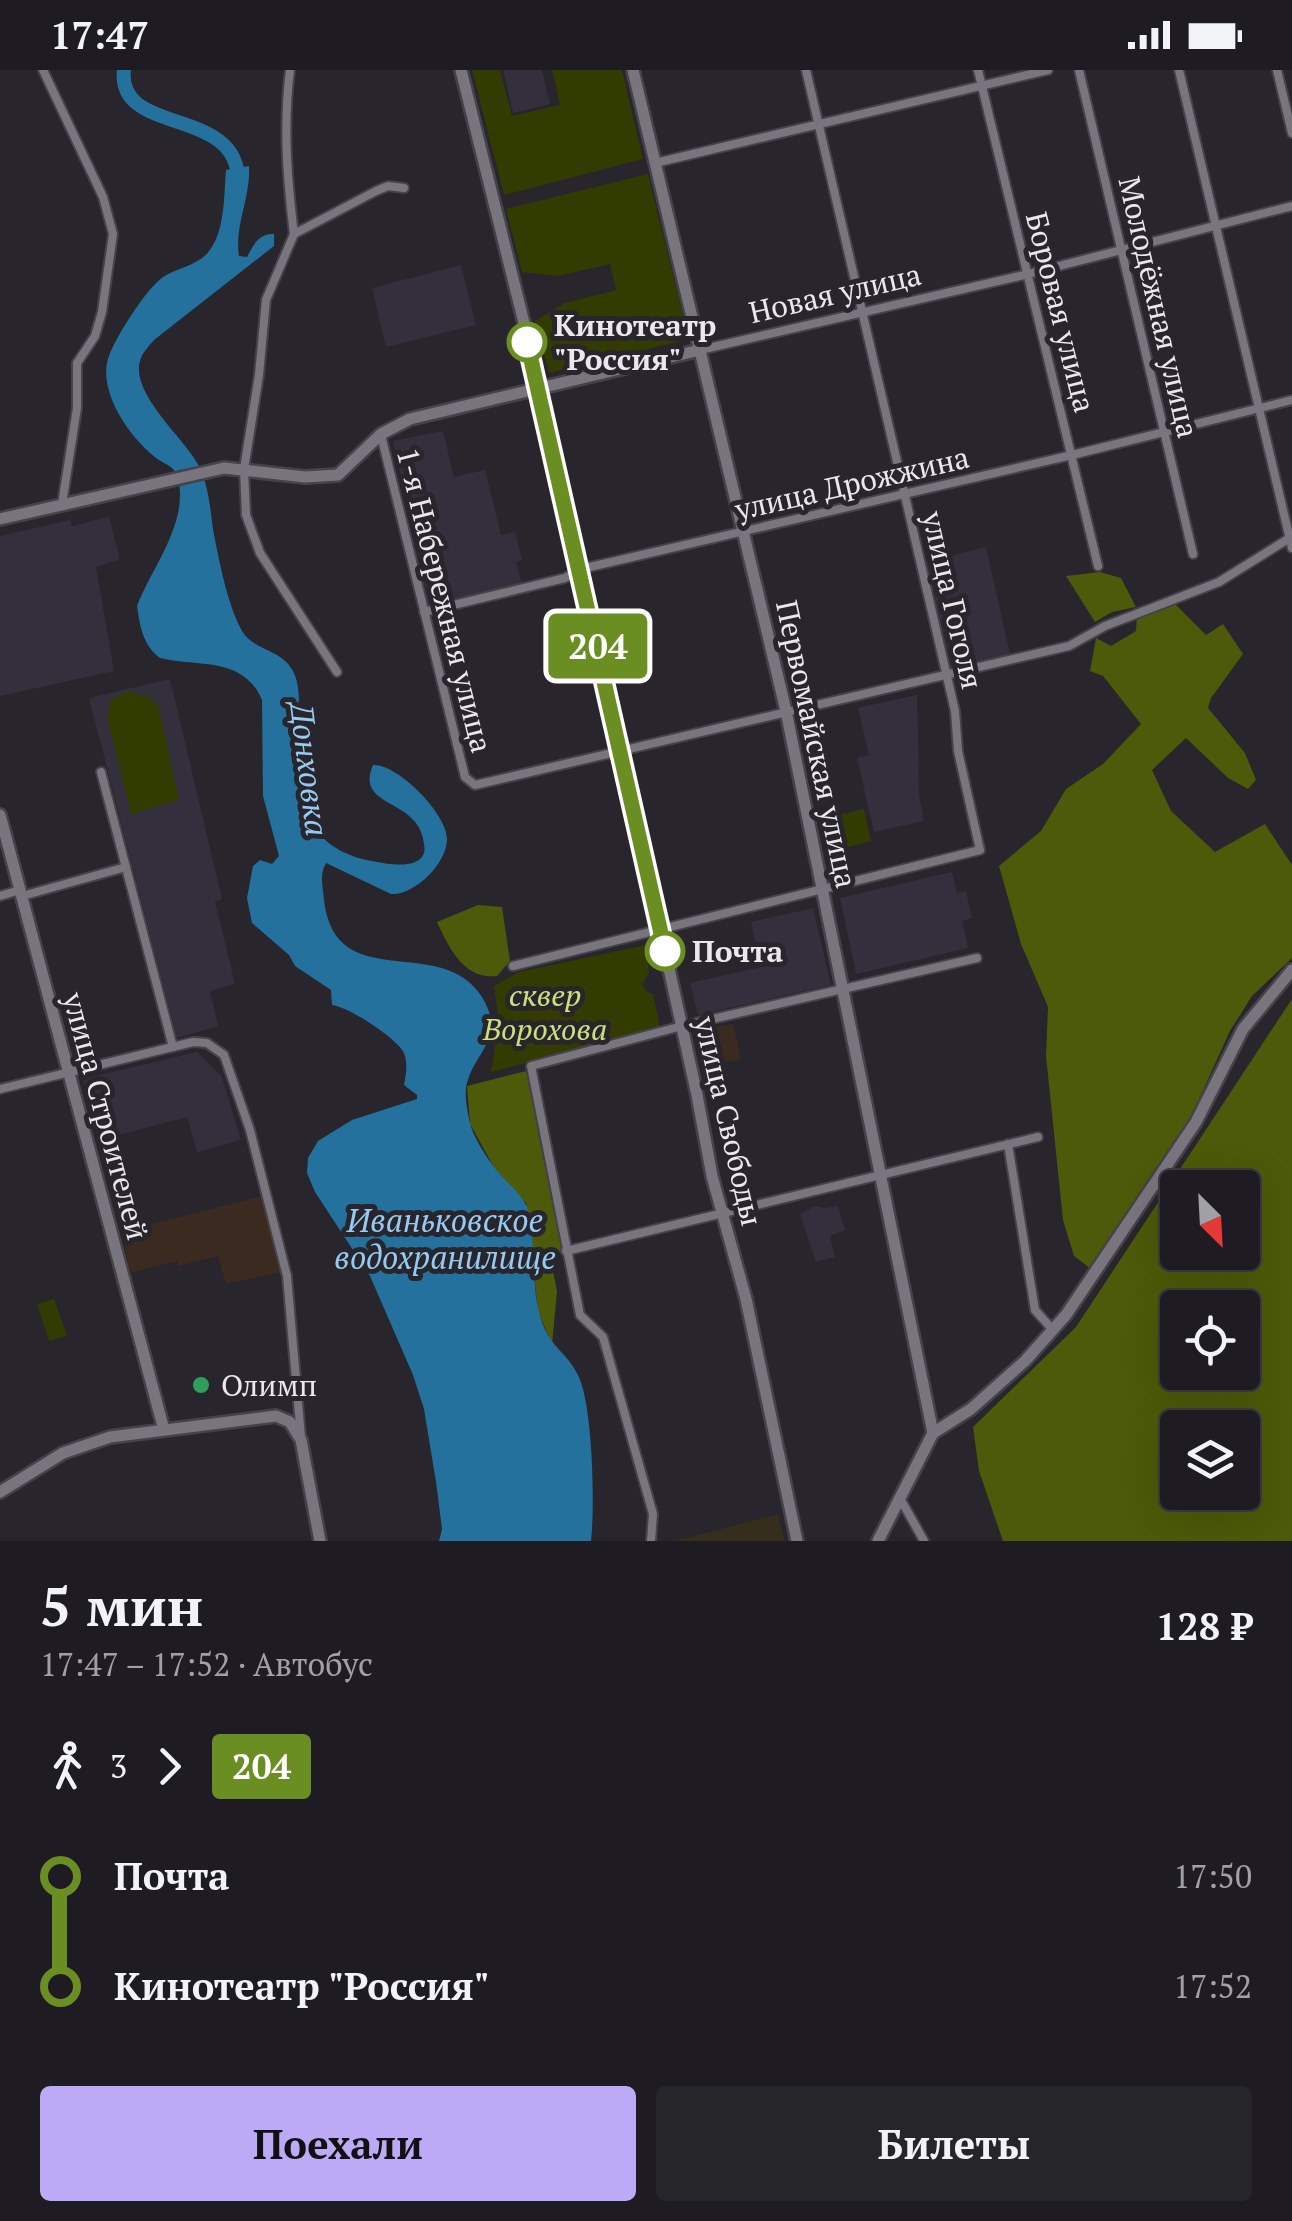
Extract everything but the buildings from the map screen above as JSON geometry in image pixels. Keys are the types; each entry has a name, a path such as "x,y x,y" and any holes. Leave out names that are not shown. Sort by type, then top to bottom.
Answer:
{"main road":[{"name":"улица Свободы","path":"462,70 540,388 797,1541"},
{"name":"Первомайская улица","path":"633,70 786,711 933,1432"},
{"name":"Новая улица","path":"0,519 207,470 338,476 381,434 410,419 700,350"},
{"name":"улица Строителей","path":"0,815 164,1430"},
{"path":"878,1541 933,1432 970,1409 1053,1330 1196,1122 1243,1029 1292,970"},
{"path":"0,1492 41,1465 110,1437 276,1416 290,1422 301,1440 320,1541"}],"street":[{"path":"43,70 103,197 113,234 102,312 95,336 78,364 77,408 62,504"},
{"path":"290,70 284,130 294,234 266,300 260,375 244,469 246,515 260,553 337,672"},
{"name":"улица Гоголя","path":"806,70 956,711 958,751 980,850 823,890"},
{"name":"Боровая улица","path":"978,70 1098,566"},
{"path":"656,163 1048,70"},
{"name":"Молодёжная улица","path":"1079,70 1193,554"},
{"path":"620,752 1069,646 1105,626 1218,582 1290,543 1179,70"},
{"path":"1277,70 1292,133"},
{"path":"294,234 376,190 388,186 404,188"},
{"name":"Новая улица","path":"700,350 1028,274 1292,206"},
{"name":"улица Дрожжина","path":"424,612 564,578 580,569 1292,400"},
{"name":"1-я Набережная улица","path":"381,434 464,777 476,785 620,752"},
{"path":"101,772 172,1047"},
{"path":"0,896 126,867"},
{"path":"513,966 823,890"},
{"path":"651,1541 653,1514 621,1394 603,1337 580,1315 531,1066 682,1026 977,958"},
{"path":"0,1089 194,1042 216,1048 228,1064 250,1130 287,1276 301,1440"},
{"path":"566,1251 1038,1137"},
{"path":"1008,1144 1034,1310 1053,1330"},
{"path":"901,1500 924,1541"}],"shaded area":[{"path":"503,70 542,70 550,104 513,113"},
{"path":"461,265 476,325 386,347 372,288"},
{"path":"443,431 454,477 485,470 501,535 515,532 522,560 516,562 522,584 429,604 393,441"},
{"path":"109,517 120,559 96,567 114,671 0,696 0,536 70,520 72,526"},
{"path":"986,547 1010,654 952,670 927,562"},
{"path":"170,679 222,899 215,902 235,984 210,991 218,1026 177,1038 89,698"},
{"path":"917,695 919,795 924,821 874,832 857,758 869,755 858,708"},
{"path":"952,872 957,893 966,891 972,918 962,921 968,948 856,974 840,898"},
{"path":"813,908 831,985 698,1015 690,983 761,967 751,922"},
{"path":"733,1024 741,1059 703,1067 695,1031"},
{"path":"197,1052 222,1077 241,1140 197,1152 187,1117 99,1140 83,1079"},
{"path":"262,1196 282,1272 226,1284 218,1256 131,1273 121,1232"},
{"path":"815,1206 838,1206 845,1230 830,1236 835,1257 816,1262 800,1214"},
{"path":"778,1514 785,1541 675,1541 691,1537"}],"green space":[{"path":"472,70 500,70 512,116 560,105 552,70 622,70 643,159 504,195"},
{"path":"648,174 689,339 549,373 535,321 565,303 616,290 610,264 558,276 522,272 506,209"},
{"path":"1100,572 1121,578 1136,607 1112,612 1095,622 1066,576"},
{"path":"1174,603 1206,635 1223,624 1243,654 1208,708 1245,753 1256,780 1248,789 1228,778 1186,738 1152,770 1171,811 1215,852 1265,824 1292,865 1292,958 1252,996 1230,1031 1189,1121 1091,1269 1074,1256 1063,1220 1046,1056 1048,1007 1021,944 999,866 1041,831 1066,789 1103,764 1141,724 1103,676 1090,671 1096,638 1111,646 1136,631 1137,615"},
{"path":"128,691 149,697 158,705 179,800 131,814 107,716 111,699"},
{"path":"864,809 871,841 844,848 837,815"},
{"path":"478,905 502,907 510,961 497,976 485,976 467,968 437,922"},
{"name":"сквер Ворохова","path":"646,945 649,973 642,984 653,994 660,1027 491,1072 499,1021 494,986 519,972"},
{"path":"1292,999 1292,1541 1003,1541 979,1471 973,1427 1076,1327 1160,1199 1160,1270 1260,1270 1260,1170 1179,1170"},
{"path":"526,1071 562,1252 555,1253 552,1266 557,1291 552,1345 538,1311 526,1203 496,1171 470,1124 467,1086"},
{"path":"54,1299 67,1336 49,1341 37,1304"}],"water":[{"name":"Иваньковское водохранилище","path":"249,166 239,256 247,257 264,235 274,234 274,246 154,340 141,358 142,385 200,468 224,583 241,629 252,642 288,663 297,680 296,775 299,794 313,826 324,839 356,857 400,864 421,858 425,848 420,829 412,818 372,789 373,765 395,772 407,781 430,804 445,828 442,858 410,890 391,894 326,863 322,877 324,900 332,929 348,947 368,956 442,968 464,978 482,997 489,1012 490,1035 466,1088 468,1115 485,1154 527,1207 539,1312 547,1333 573,1366 583,1389 592,1456 591,1541 439,1541 442,1529 436,1482 424,1409 413,1375 370,1276 315,1192 307,1173 308,1158 318,1141 352,1120 417,1099 404,1085 404,1053 371,1024 332,1005 331,990 295,966 289,955 252,923 247,898 253,866 260,860 272,864 279,856 263,796 262,700 254,686 244,676 218,666 160,658 141,628 137,606 174,528 180,495 178,478 172,468 137,439 119,414 108,386 108,359 131,315 156,283 200,260 209,251 221,223 226,170"}],"waterway":[{"name":"Донховка","path":"124,70 127,91 139,105 220,142 234,158 238,183"}],"bus line":[{"name":"204","path":"527,342 665,951"}],"place":[{"name":"Кинотеатр \"Россия\"","path":"527,342"},
{"name":"Почта","path":"665,951"},
{"name":"Олимп","path":"201,1385"}]}
